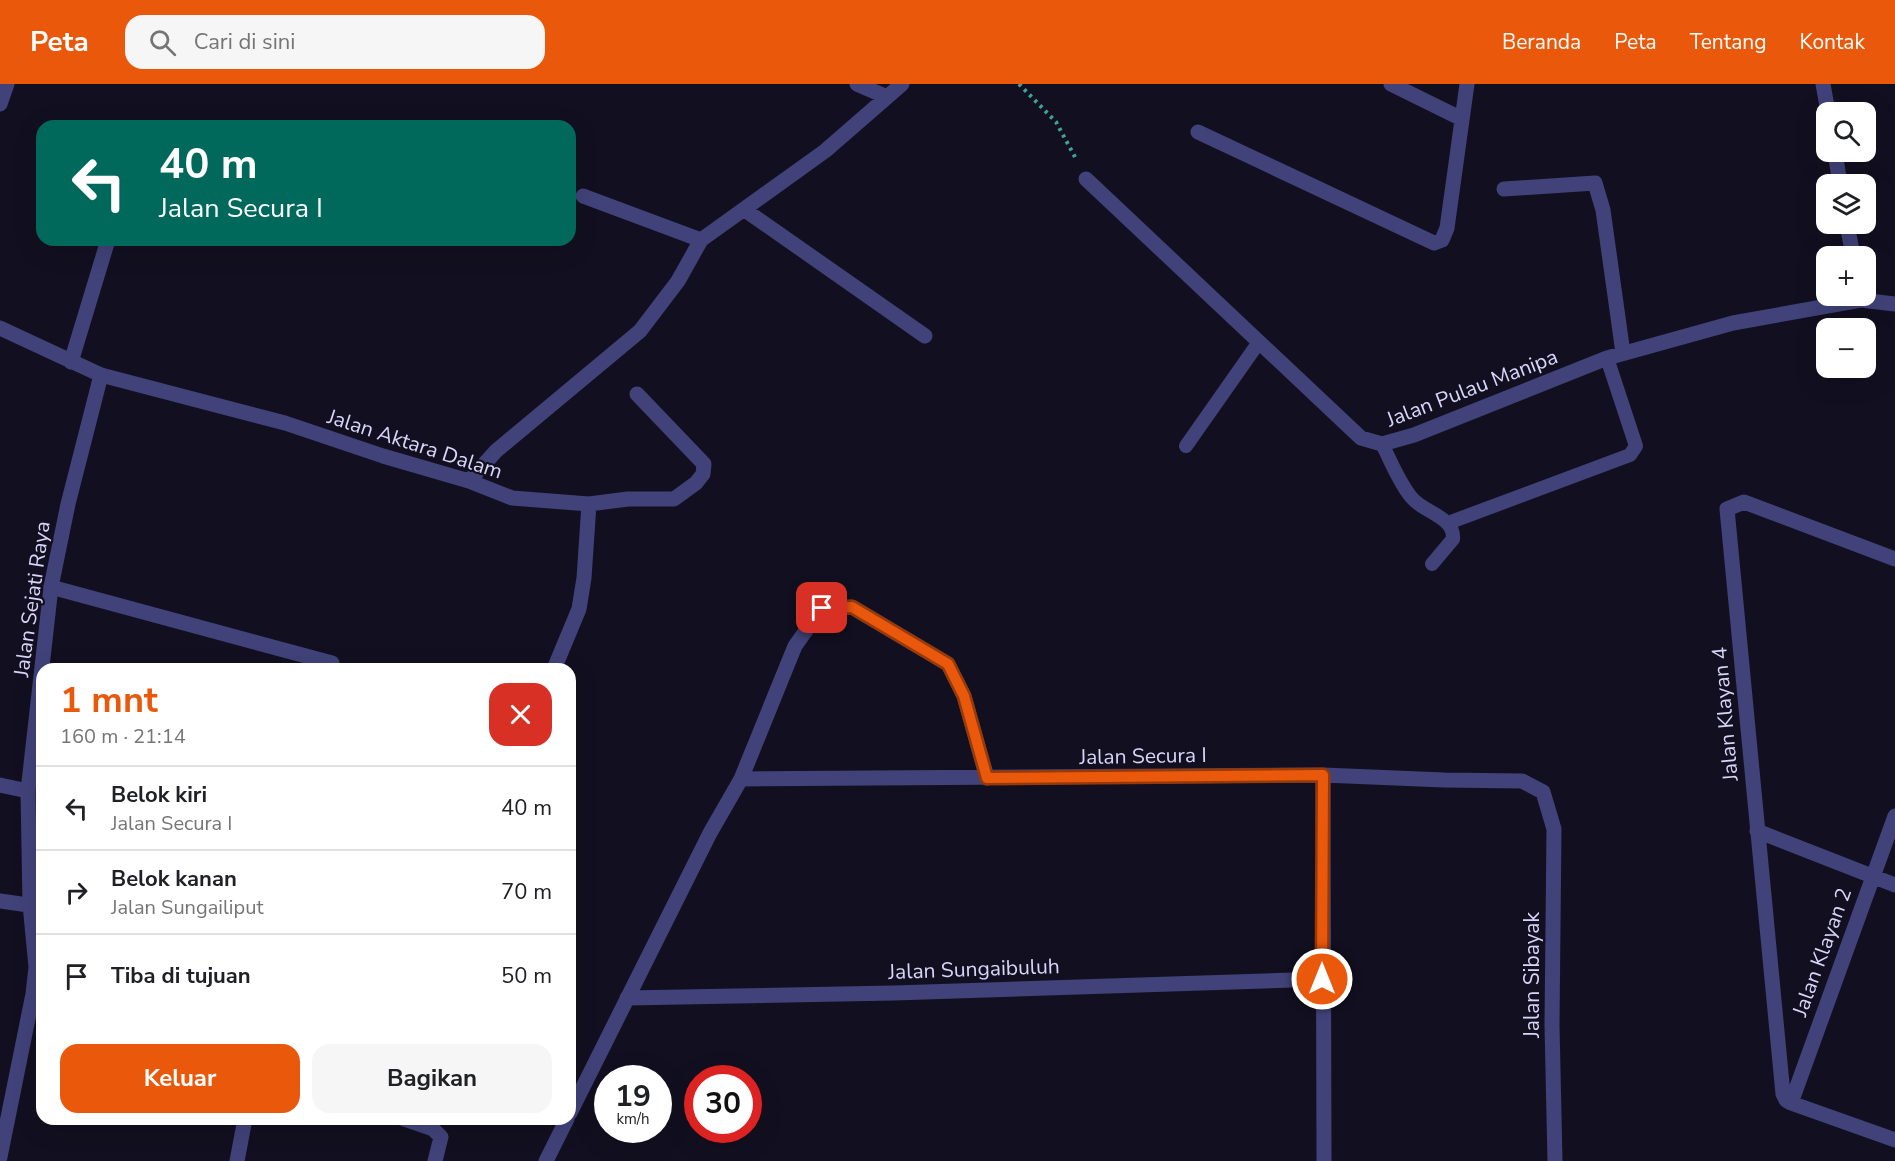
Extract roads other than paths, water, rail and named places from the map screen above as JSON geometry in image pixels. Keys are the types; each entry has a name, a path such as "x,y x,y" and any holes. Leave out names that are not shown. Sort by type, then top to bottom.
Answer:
{"street":[{"path":"0,104 7,84"},
{"path":"857,84 887,97"},
{"path":"469,482 496,451 640,331 678,281 701,240 825,151 902,84"},
{"path":"1391,84 1462,119"},
{"path":"1198,132 1434,243 1442,240 1447,228 1467,84"},
{"path":"1822,84 1826,102"},
{"name":"Jalan Pulau Manipa","path":"1086,178 1361,438 1382,444 1414,435 1607,358 1733,323 1820,306"},
{"path":"1504,189 1595,183 1603,210 1623,353"},
{"path":"583,196 701,240"},
{"path":"745,210 926,336"},
{"path":"71,362 106,246"},
{"name":"Jalan Pulau Manipa","path":"1876,301 1895,304"},
{"path":"0,328 101,375"},
{"name":"Jalan Aktara Dalam","path":"101,375 274,420 469,482 512,498 589,504 628,499 674,499 696,483 703,474 704,464 638,394"},
{"name":"Jalan Sejati Raya","path":"42,663 51,586 68,504 101,375"},
{"name":"Jalan Klayan 4","path":"1787,1098 1757,831 1727,508 1744,502 1895,559"},
{"path":"556,663 579,609 585,578 589,504"},
{"path":"51,586 332,663"},
{"path":"576,1101 710,833 741,779 795,646 822,608 852,607 948,664 964,696 987,778"},
{"name":"Jalan Sejati Raya","path":"36,720 28,791 35,825 36,967"},
{"path":"1323,775 1324,1161"},
{"name":"Jalan Secura I","path":"741,779 1323,775 1522,781 1543,792"},
{"path":"0,784 28,791"},
{"name":"Jalan Sibayak","path":"1543,792 1554,830 1552,1025 1555,1161"},
{"name":"Jalan Klayan 2","path":"1787,1098 1895,816"},
{"path":"1757,831 1895,885"},
{"path":"0,901 36,905"},
{"name":"Jalan Sungaibuluh","path":"627,998 894,993 1322,979"},
{"name":"Jalan Sejati Raya","path":"0,1157 36,1009"},
{"path":"1787,1098 1895,1140"},
{"path":"237,1161 244,1125"},
{"path":"421,1125 433,1129 441,1137 435,1161"},
{"path":"546,1161 564,1125"}],"lane":[{"path":"1186,446 1259,342"},
{"path":"1448,523 1630,455 1636,446 1607,358"},
{"path":"1382,444 1412,499 1448,523 1454,534 1453,539 1432,564"}]}
